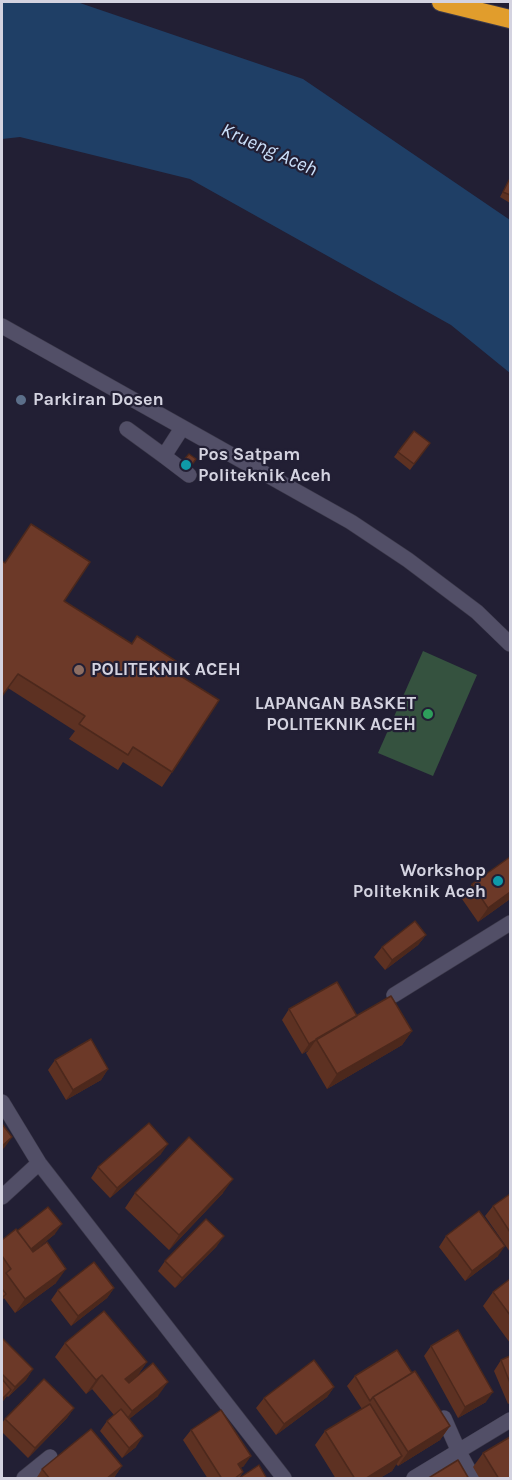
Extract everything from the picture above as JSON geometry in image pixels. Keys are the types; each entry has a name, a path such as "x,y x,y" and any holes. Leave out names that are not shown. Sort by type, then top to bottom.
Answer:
{"highway":[{"path":"441,2 510,19"}],"street":[{"path":"2,326 351,522 408,560 477,612 510,644"},
{"path":"164,456 182,428"},
{"path":"127,429 189,475"},
{"path":"394,995 510,923"},
{"path":"2,1102 39,1163 284,1479"},
{"path":"2,1197 39,1163"},
{"path":"444,1418 473,1479"},
{"path":"414,1479 510,1420"},
{"path":"24,1479 50,1456"}],"green space":[{"name":"LAPANGAN BASKET POLITEKNIK ACEH","path":"423,651 477,675 433,776 378,753"}],"water":[{"name":"Krueng Aceh","path":"2,2 77,2 303,79 510,220 510,373 451,325 190,179 20,137 2,139"}],"building":[{"path":"510,181 510,195 503,192"},
{"path":"414,431 430,443 414,464 398,452"},
{"path":"189,454 196,459 191,466 183,461"},
{"name":"POLITEKNIK ACEH","path":"31,524 90,562 64,601 132,644 137,636 185,667 179,675 219,700 172,772 133,747 128,755 79,724 85,716 18,674 2,696 2,561 5,563"},
{"path":"510,857 510,892 488,908 472,884"},
{"path":"415,921 426,935 392,960 382,947"},
{"path":"337,982 357,1016 309,1044 289,1009"},
{"path":"391,996 412,1031 337,1074 316,1039"},
{"path":"91,1039 108,1069 73,1090 55,1060"},
{"path":"149,1123 168,1144 117,1188 98,1167"},
{"path":"2,1124 12,1137 2,1146"},
{"path":"189,1137 233,1179 179,1235 135,1193"},
{"path":"510,1194 510,1232 493,1206"},
{"path":"48,1207 62,1224 31,1249 17,1231"},
{"path":"479,1211 505,1246 472,1271 446,1236"},
{"path":"206,1219 224,1236 182,1278 165,1261"},
{"path":"16,1229 33,1252 47,1242 66,1269 25,1299 6,1273 11,1269 2,1256 2,1240"},
{"path":"94,1262 114,1288 78,1316 58,1290"},
{"path":"510,1279 510,1315 493,1292"},
{"path":"104,1311 147,1362 125,1379 129,1383 153,1363 168,1382 132,1411 102,1375 96,1380 65,1343"},
{"path":"458,1330 493,1392 465,1407 431,1346"},
{"path":"2,1338 33,1369 15,1387 2,1374"},
{"path":"397,1350 412,1373 370,1401 355,1376"},
{"path":"510,1356 510,1383 501,1360"},
{"path":"314,1360 334,1387 284,1424 264,1398"},
{"path":"415,1371 450,1426 408,1452 373,1397"},
{"path":"2,1379 11,1390 2,1399"},
{"path":"44,1379 74,1408 35,1448 5,1419"},
{"path":"370,1404 402,1456 365,1479 355,1479 325,1431"},
{"path":"121,1409 143,1436 129,1448 107,1421"},
{"path":"221,1410 251,1456 238,1464 243,1472 234,1479 222,1479 191,1430"},
{"path":"91,1429 122,1466 106,1479 50,1479 42,1469"},
{"path":"510,1437 510,1479 499,1479 483,1453"},
{"path":"458,1460 469,1479 427,1479"},
{"path":"259,1465 267,1479 238,1479"}],"place":[{"name":"Parkiran Dosen","path":"21,400"},
{"name":"Pos Satpam Politeknik Aceh","path":"186,465"},
{"name":"POLITEKNIK ACEH","path":"79,670"},
{"name":"LAPANGAN BASKET POLITEKNIK ACEH","path":"428,714"},
{"name":"Workshop Politeknik Aceh","path":"498,881"}]}
